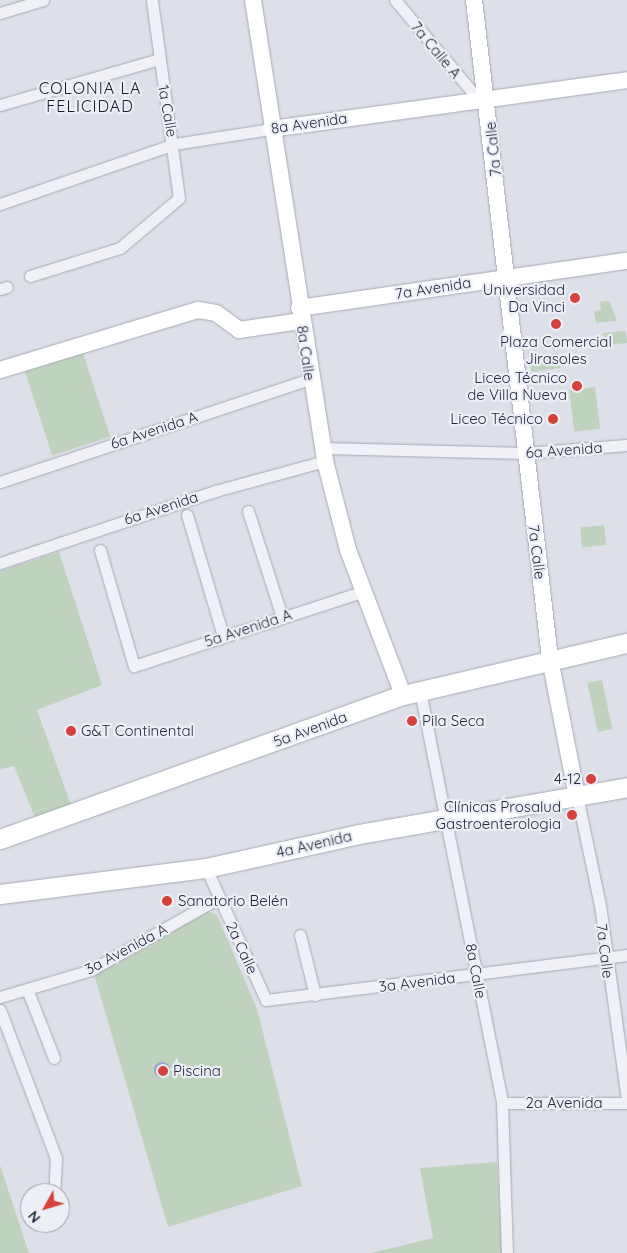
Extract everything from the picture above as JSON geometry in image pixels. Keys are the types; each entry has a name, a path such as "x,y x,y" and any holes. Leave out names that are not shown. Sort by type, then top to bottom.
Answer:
{"main road":[{"name":"8a Calle","path":"253,0 309,379 323,454 362,592 411,693"},
{"name":"7a Calle","path":"474,0 482,99 507,277 525,453 550,659 577,796"},
{"name":"8a Avenida","path":"271,129 627,80"},
{"name":"7a Avenida","path":"0,370 198,310 216,313 244,331 300,314 507,277 627,261"},
{"name":"5a Avenida","path":"0,839 411,693 550,659 627,643"},
{"name":"4a Avenida","path":"0,894 206,868 448,819 627,787"}],"street":[{"name":"1a Calle","path":"30,276 115,251 162,216 180,195 152,0"},
{"name":"7a Calle A","path":"395,0 482,99"},
{"path":"0,13 35,1"},
{"path":"0,105 159,59"},
{"name":"8a Avenida","path":"0,204 174,144 271,129"},
{"name":"6a Avenida A","path":"0,482 309,379"},
{"name":"6a Avenida","path":"0,563 323,454 525,453 627,446"},
{"path":"248,511 282,617"},
{"path":"187,515 223,636"},
{"name":"5a Avenida A","path":"100,550 134,666 362,592"},
{"name":"8a Calle","path":"411,693 448,819 502,1103 507,1253"},
{"name":"7a Calle","path":"577,796 606,959 627,1101"},
{"name":"2a Calle","path":"206,868 266,1000"},
{"name":"3a Avenida A","path":"0,996 91,970 218,898"},
{"path":"300,935 315,994"},
{"name":"3a Avenida","path":"266,1000 627,956"},
{"path":"27,989 54,1058"},
{"path":"0,1010 56,1158 55,1183"},
{"name":"2a Avenida","path":"502,1103 627,1101"}],"green space":[{"path":"609,301 617,321 596,323 594,311 601,310 600,302"},
{"path":"626,331 627,343 604,345 603,333"},
{"path":"83,353 110,437 52,456 25,372"},
{"path":"558,353 560,368 531,372 529,357"},
{"path":"595,387 600,429 574,432 569,390"},
{"path":"604,525 606,545 582,547 580,528"},
{"path":"59,552 102,685 37,710 71,805 35,818 14,766 0,769 0,571"},
{"path":"602,680 612,729 598,732 587,683"},
{"path":"206,911 217,915 257,1009 302,1186 168,1227 94,974"},
{"path":"497,1162 502,1253 371,1253 433,1238 420,1168"},
{"path":"0,1165 20,1226 20,1233 22,1233 29,1253 0,1253"}],"water":[{"name":"Piscina","path":"159,1062 165,1062 170,1067 168,1076 159,1078 154,1073 154,1067"}],"place":[{"name":"Universidad Da Vinci","path":"575,298"},
{"name":"Plaza Comercial Jirasoles","path":"556,324"},
{"name":"Liceo Técnico de Villa Nueva","path":"577,386"},
{"name":"Liceo Técnico","path":"553,419"},
{"name":"Pila Seca","path":"412,721"},
{"name":"G&T Continental","path":"71,731"},
{"name":"4-12","path":"591,779"},
{"name":"Clínicas Prosalud Gastroenterologia","path":"572,815"},
{"name":"Sanatorio Belén","path":"167,901"},
{"name":"Piscina","path":"163,1071"}],"district":[{"name":"COLONIA LA FELICIDAD","path":"90,97"}]}
